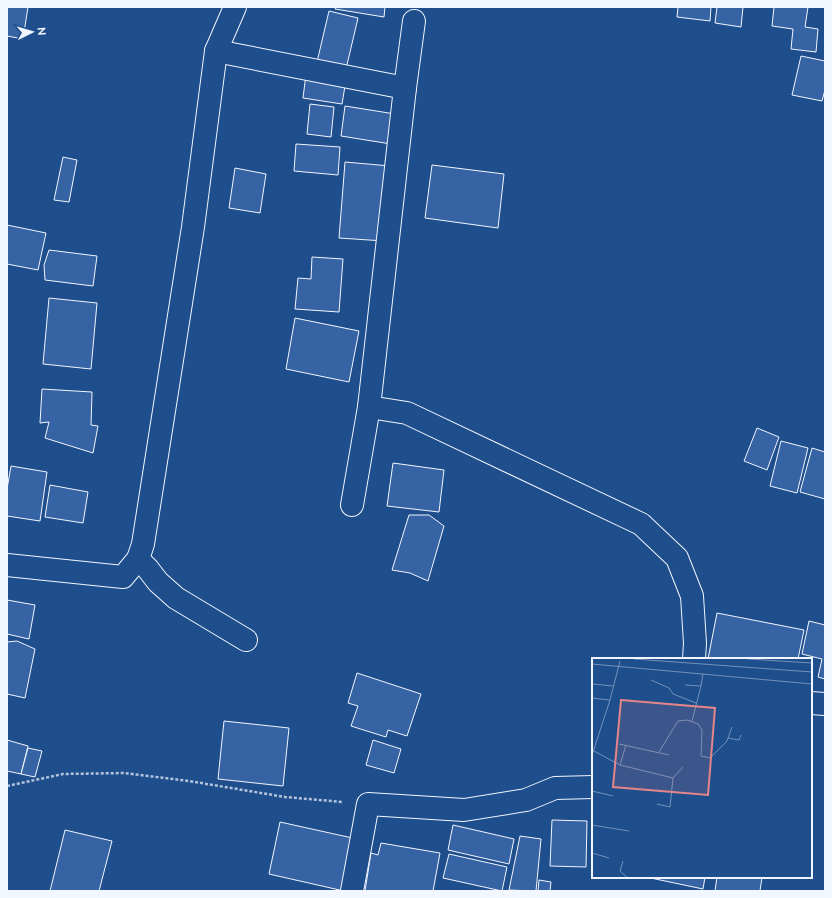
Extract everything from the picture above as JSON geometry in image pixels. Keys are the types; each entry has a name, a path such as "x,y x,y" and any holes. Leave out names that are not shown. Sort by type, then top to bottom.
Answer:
{"street":[{"path":"7,564 123,577 138,559 144,536 193,227 216,51 235,7"},
{"path":"352,505 369,407 414,21"},
{"path":"216,51 405,88"},
{"path":"369,407 407,413 641,524 677,558 692,596 695,643 694,658"},
{"path":"138,559 158,582 176,598 246,640"},
{"path":"812,703 825,704"},
{"path":"352,891 368,804 464,810 526,800 555,788 592,787"}],"path":[{"path":"7,786 63,774 124,773 190,781 285,797 368,804"}],"building":[{"path":"7,7 28,7 23,39 7,36"},
{"path":"336,7 385,7 384,17 335,9"},
{"path":"678,7 711,7 710,21 677,17"},
{"path":"717,7 743,7 741,27 715,23"},
{"path":"774,7 808,7 805,27 818,29 816,52 791,49 793,29 772,26"},
{"path":"329,11 358,18 346,69 317,62"},
{"path":"801,56 825,61 825,90 822,101 792,95"},
{"path":"306,74 346,80 342,104 303,98"},
{"path":"310,104 334,107 331,137 307,134"},
{"path":"345,106 395,114 391,144 341,136"},
{"path":"296,144 340,147 338,175 294,171"},
{"path":"63,157 77,160 69,202 54,200"},
{"path":"345,162 390,166 384,241 339,238"},
{"path":"432,165 504,174 498,228 425,218"},
{"path":"235,168 266,174 260,213 229,208"},
{"path":"7,225 46,233 38,270 7,264"},
{"path":"49,250 97,256 93,286 45,280 44,265"},
{"path":"312,257 343,259 339,312 295,309 298,278 311,279"},
{"path":"49,298 97,303 91,369 43,364"},
{"path":"295,318 359,331 349,382 286,369"},
{"path":"42,389 92,392 91,425 98,426 93,453 45,438 49,422 40,423"},
{"path":"757,428 779,437 767,470 744,461"},
{"path":"781,441 808,448 797,493 770,486"},
{"path":"812,448 825,452 825,499 800,492"},
{"path":"393,463 444,470 439,512 387,506"},
{"path":"11,466 47,472 40,521 7,516 7,489"},
{"path":"50,485 88,492 83,523 45,517"},
{"path":"409,515 429,515 444,526 428,581 410,573 392,570"},
{"path":"7,600 35,605 29,639 7,634"},
{"path":"717,613 804,630 798,658 708,658"},
{"path":"809,621 825,625 825,679 818,677 822,659 802,654"},
{"path":"17,641 35,649 25,698 7,694 7,642"},
{"path":"357,673 421,694 407,736 388,730 386,737 351,726 358,706 348,703"},
{"path":"224,721 289,728 283,786 218,779"},
{"path":"7,740 28,746 21,774 7,771"},
{"path":"373,740 401,749 394,773 366,765"},
{"path":"28,748 42,751 35,777 21,774"},
{"path":"552,820 587,821 586,867 550,866"},
{"path":"280,822 357,839 344,891 269,874"},
{"path":"453,825 514,839 509,864 448,850"},
{"path":"65,830 112,841 99,891 50,891"},
{"path":"520,836 541,839 536,891 509,890"},
{"path":"381,843 440,853 433,891 365,891 371,853 378,855"},
{"path":"449,854 507,867 502,891 443,878"},
{"path":"651,878 705,878 703,889"},
{"path":"717,878 762,878 760,891 715,891"},
{"path":"539,880 551,882 550,891 538,891"}]}
